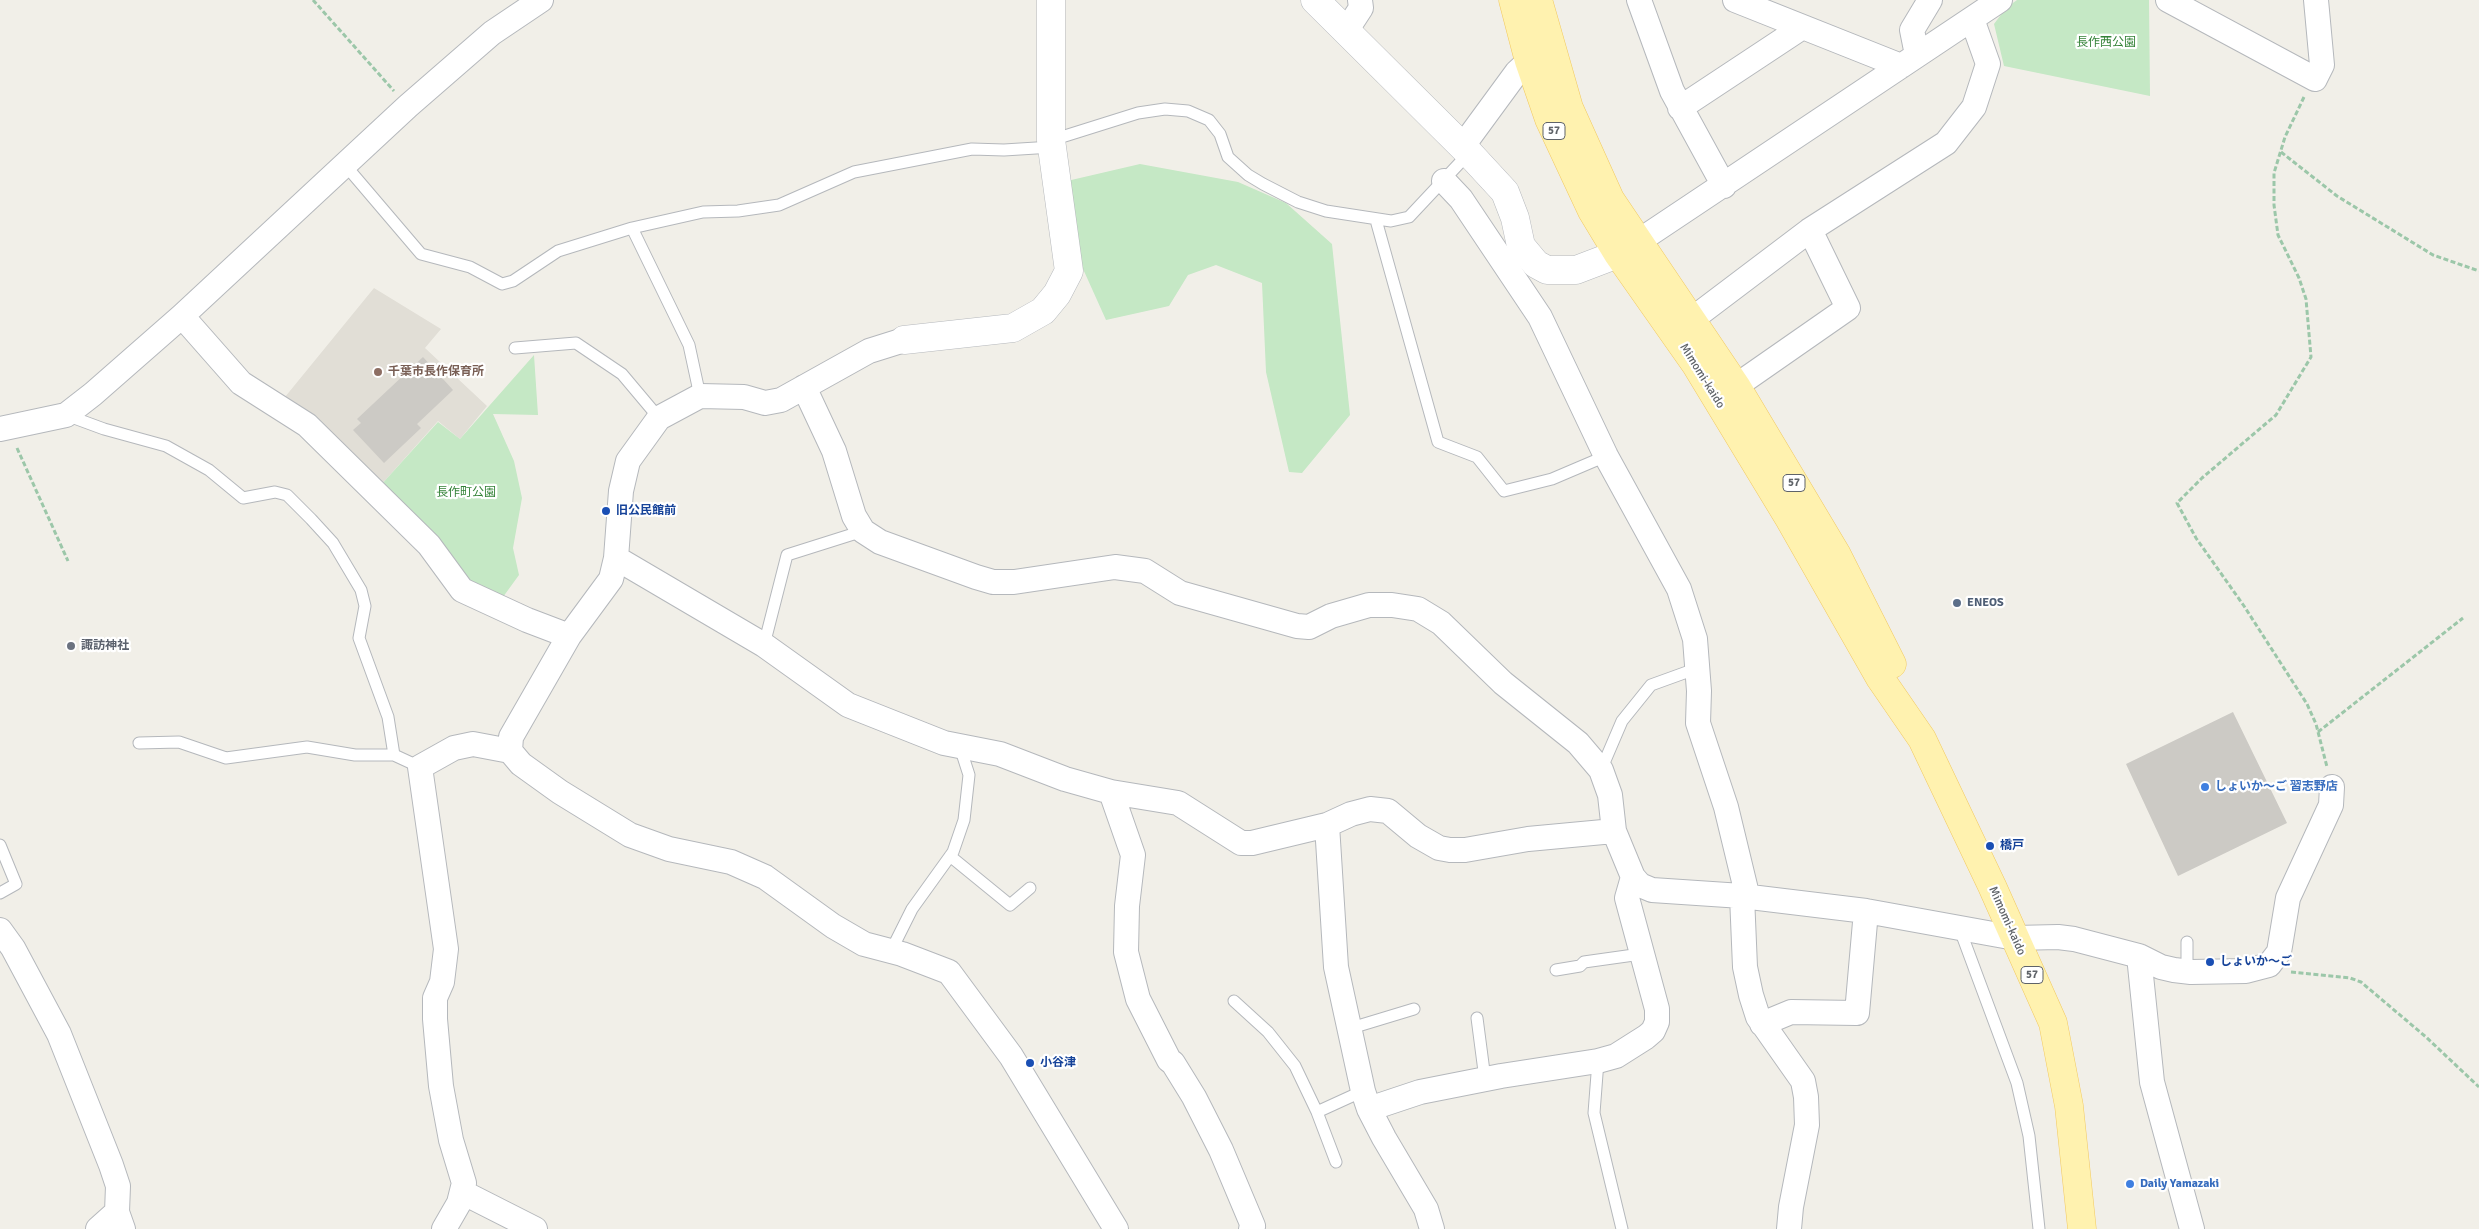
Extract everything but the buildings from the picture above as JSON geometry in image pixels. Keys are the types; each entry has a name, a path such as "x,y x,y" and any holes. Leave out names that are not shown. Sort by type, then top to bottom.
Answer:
{"main road":[{"name":"Mimomi-kaido","path":"1513,0 1529,61 1548,119 1592,211 1628,248 1691,320 1736,386 1837,555 1914,708 1922,739"},
{"name":"Mimomi-kaido","path":"1538,0 1573,119 1610,199 1628,248 1790,520 1880,678 1922,739 2016,938 2053,1023 2060,1052 2069,1106 2082,1229"}],"street":[{"path":"7,435 66,415 182,316 346,166 408,106 492,33 541,0"},
{"path":"510,751 511,737 569,636 611,579 616,558 621,491 628,461 659,418 700,396 744,397 765,402 781,400 869,351 904,340 1013,328 1043,311 1057,294 1069,271 1052,144 1051,0"},
{"path":"1315,0 1505,192 1515,218 1523,250 1541,268 1556,271 1576,270 1628,248 1724,186 2000,0"},
{"path":"1346,31 1361,8 1360,0"},
{"path":"1639,0 1680,108 1724,186"},
{"path":"1735,0 1801,28 1909,61"},
{"path":"1909,61 1912,30 1930,0"},
{"path":"2168,0 2315,79 2322,64 2316,0"},
{"path":"1691,320 1810,230 1946,144 1974,107 1988,64 1972,19"},
{"path":"1680,108 1801,28"},
{"path":"1465,150 1517,72 1529,61"},
{"path":"1444,181 1461,199 1540,317 1606,456 1680,589 1694,630 1698,668 1698,723 1726,807 1745,897 1745,967 1750,995 1762,1024 1803,1081 1806,1097 1807,1124 1791,1207 1793,1227"},
{"path":"1736,386 1848,308 1810,230"},
{"path":"182,316 241,383 307,425 429,545 462,590 527,620 569,636"},
{"path":"804,387 834,451 854,516 863,532 880,542 993,582 1014,582 1115,567 1145,571 1180,593 1297,626 1309,627 1331,616 1368,606 1392,605 1418,609 1441,623 1503,683 1578,743 1601,770 1610,796 1614,831 1633,877 1640,885 1652,890 1745,897 1866,911 2016,938 2058,937 2074,939 2138,956 2161,967 2187,972 2246,971 2269,965 2279,952 2288,898 2331,805 2332,787"},
{"path":"616,558 764,645 848,706 960,747 1000,754 1065,779 1111,792 1178,803 1241,843 1252,843 1327,825 1352,814 1370,809 1388,811 1418,836 1439,848 1450,850 1465,850 1528,839 1614,831"},
{"path":"444,1229 459,1202 464,1183 451,1140 442,1086 435,998 442,982 446,949 420,767 454,748 473,744 510,751 521,764 544,781 630,835 669,849 731,862 757,873 833,926 864,944 949,972 1011,1056 1116,1229"},
{"path":"1111,792 1133,855 1127,906 1126,952 1138,999 1169,1060 1173,1063 1194,1097 1221,1150 1254,1226 1251,1229"},
{"path":"1327,825 1336,967 1348,1029 1366,1100 1426,1209 1432,1229"},
{"path":"1366,1100 1598,1061 1616,1056 1638,1043 1653,1031 1657,1022 1657,1009 1627,898 1633,877"},
{"path":"1762,1024 1791,1012 1857,1013 1866,911"},
{"path":"0,930 14,948 59,1034 112,1165 118,1186 120,1221 98,1229"},
{"path":"2138,956 2152,1082 2192,1229"},
{"path":"462,1192 535,1229"}],"lane":[{"path":"346,166 421,254 470,266 502,284 513,281 558,250 632,228 704,212 738,211 778,204 854,172 972,149 1004,150 1052,144 1138,113 1164,109 1188,111 1209,120 1220,134 1228,157 1248,175 1263,184 1298,202 1326,211 1376,220 1391,221 1409,217 1444,181 1465,150"},
{"path":"1376,220 1438,442 1477,456 1504,492 1552,479 1606,456"},
{"path":"632,228 689,345 700,396"},
{"path":"515,348 576,343 622,374 659,418"},
{"path":"66,415 166,446 209,470 243,498 275,492 287,495 312,519 333,544 361,590 365,606 359,638 388,717 394,755"},
{"path":"764,645 787,555 863,532"},
{"path":"1601,770 1622,721 1651,685 1698,668"},
{"path":"139,743 178,742 226,758 307,747 354,755 394,755 420,767"},
{"path":"890,951 912,910 950,856 964,820 968,802 969,775 960,747"},
{"path":"0,845 16,884 0,893"},
{"path":"950,856 1010,905 1030,888"},
{"path":"1959,928 2017,1083 2029,1136 2039,1229"},
{"path":"2187,942 2187,972"},
{"path":"1556,970 1580,966 1584,962 1641,954"},
{"path":"1234,1001 1268,1032 1290,1060 1317,1112 1336,1162"},
{"path":"1348,1029 1414,1009"},
{"path":"1477,1018 1485,1079"},
{"path":"1598,1061 1594,1113 1622,1229"},
{"path":"1317,1112 1366,1100"}],"path":[{"path":"313,0 408,106"},
{"path":"2315,79 2300,104 2274,173 2274,205 2278,235 2299,278 2306,299 2311,357 2276,415 2202,478 2177,503 2196,538 2244,606 2307,704 2318,732 2332,787"},
{"path":"2281,152 2337,196 2433,255 2479,271"},
{"path":"7,435 68,561"},
{"path":"2318,732 2464,618"},
{"path":"2269,965 2282,971 2350,978 2362,982 2426,1037 2479,1087"}],"shaded area":[{"name":"千葉市長作保育所","path":"374,288 441,329 425,348 487,406 460,439 438,421 380,486 310,412 285,397"}],"green space":[{"name":"長作西公園","path":"2017,0 2149,0 2150,96 2004,66 1994,24 2006,8"},
{"path":"1140,164 1238,182 1286,203 1332,244 1350,415 1302,473 1289,472 1266,372 1262,283 1216,265 1188,275 1169,306 1106,320 1079,260 1067,181"},
{"name":"長作町公園","path":"534,355 538,415 493,414 514,461 522,498 513,548 519,575 503,597 465,581 380,486 438,422 460,439"}],"place":[{"name":"千葉市長作保育所","path":"378,372"},
{"name":"旧公民館前","path":"606,511"},
{"name":"ENEOS","path":"1957,603"},
{"name":"諏訪神社","path":"71,646"},
{"name":"しょいか～ご 習志野店","path":"2205,787"},
{"name":"橋戸","path":"1990,846"},
{"name":"しょいか〜ご","path":"2210,962"},
{"name":"小谷津","path":"1030,1063"},
{"name":"Daily Yamazaki","path":"2130,1184"}]}
